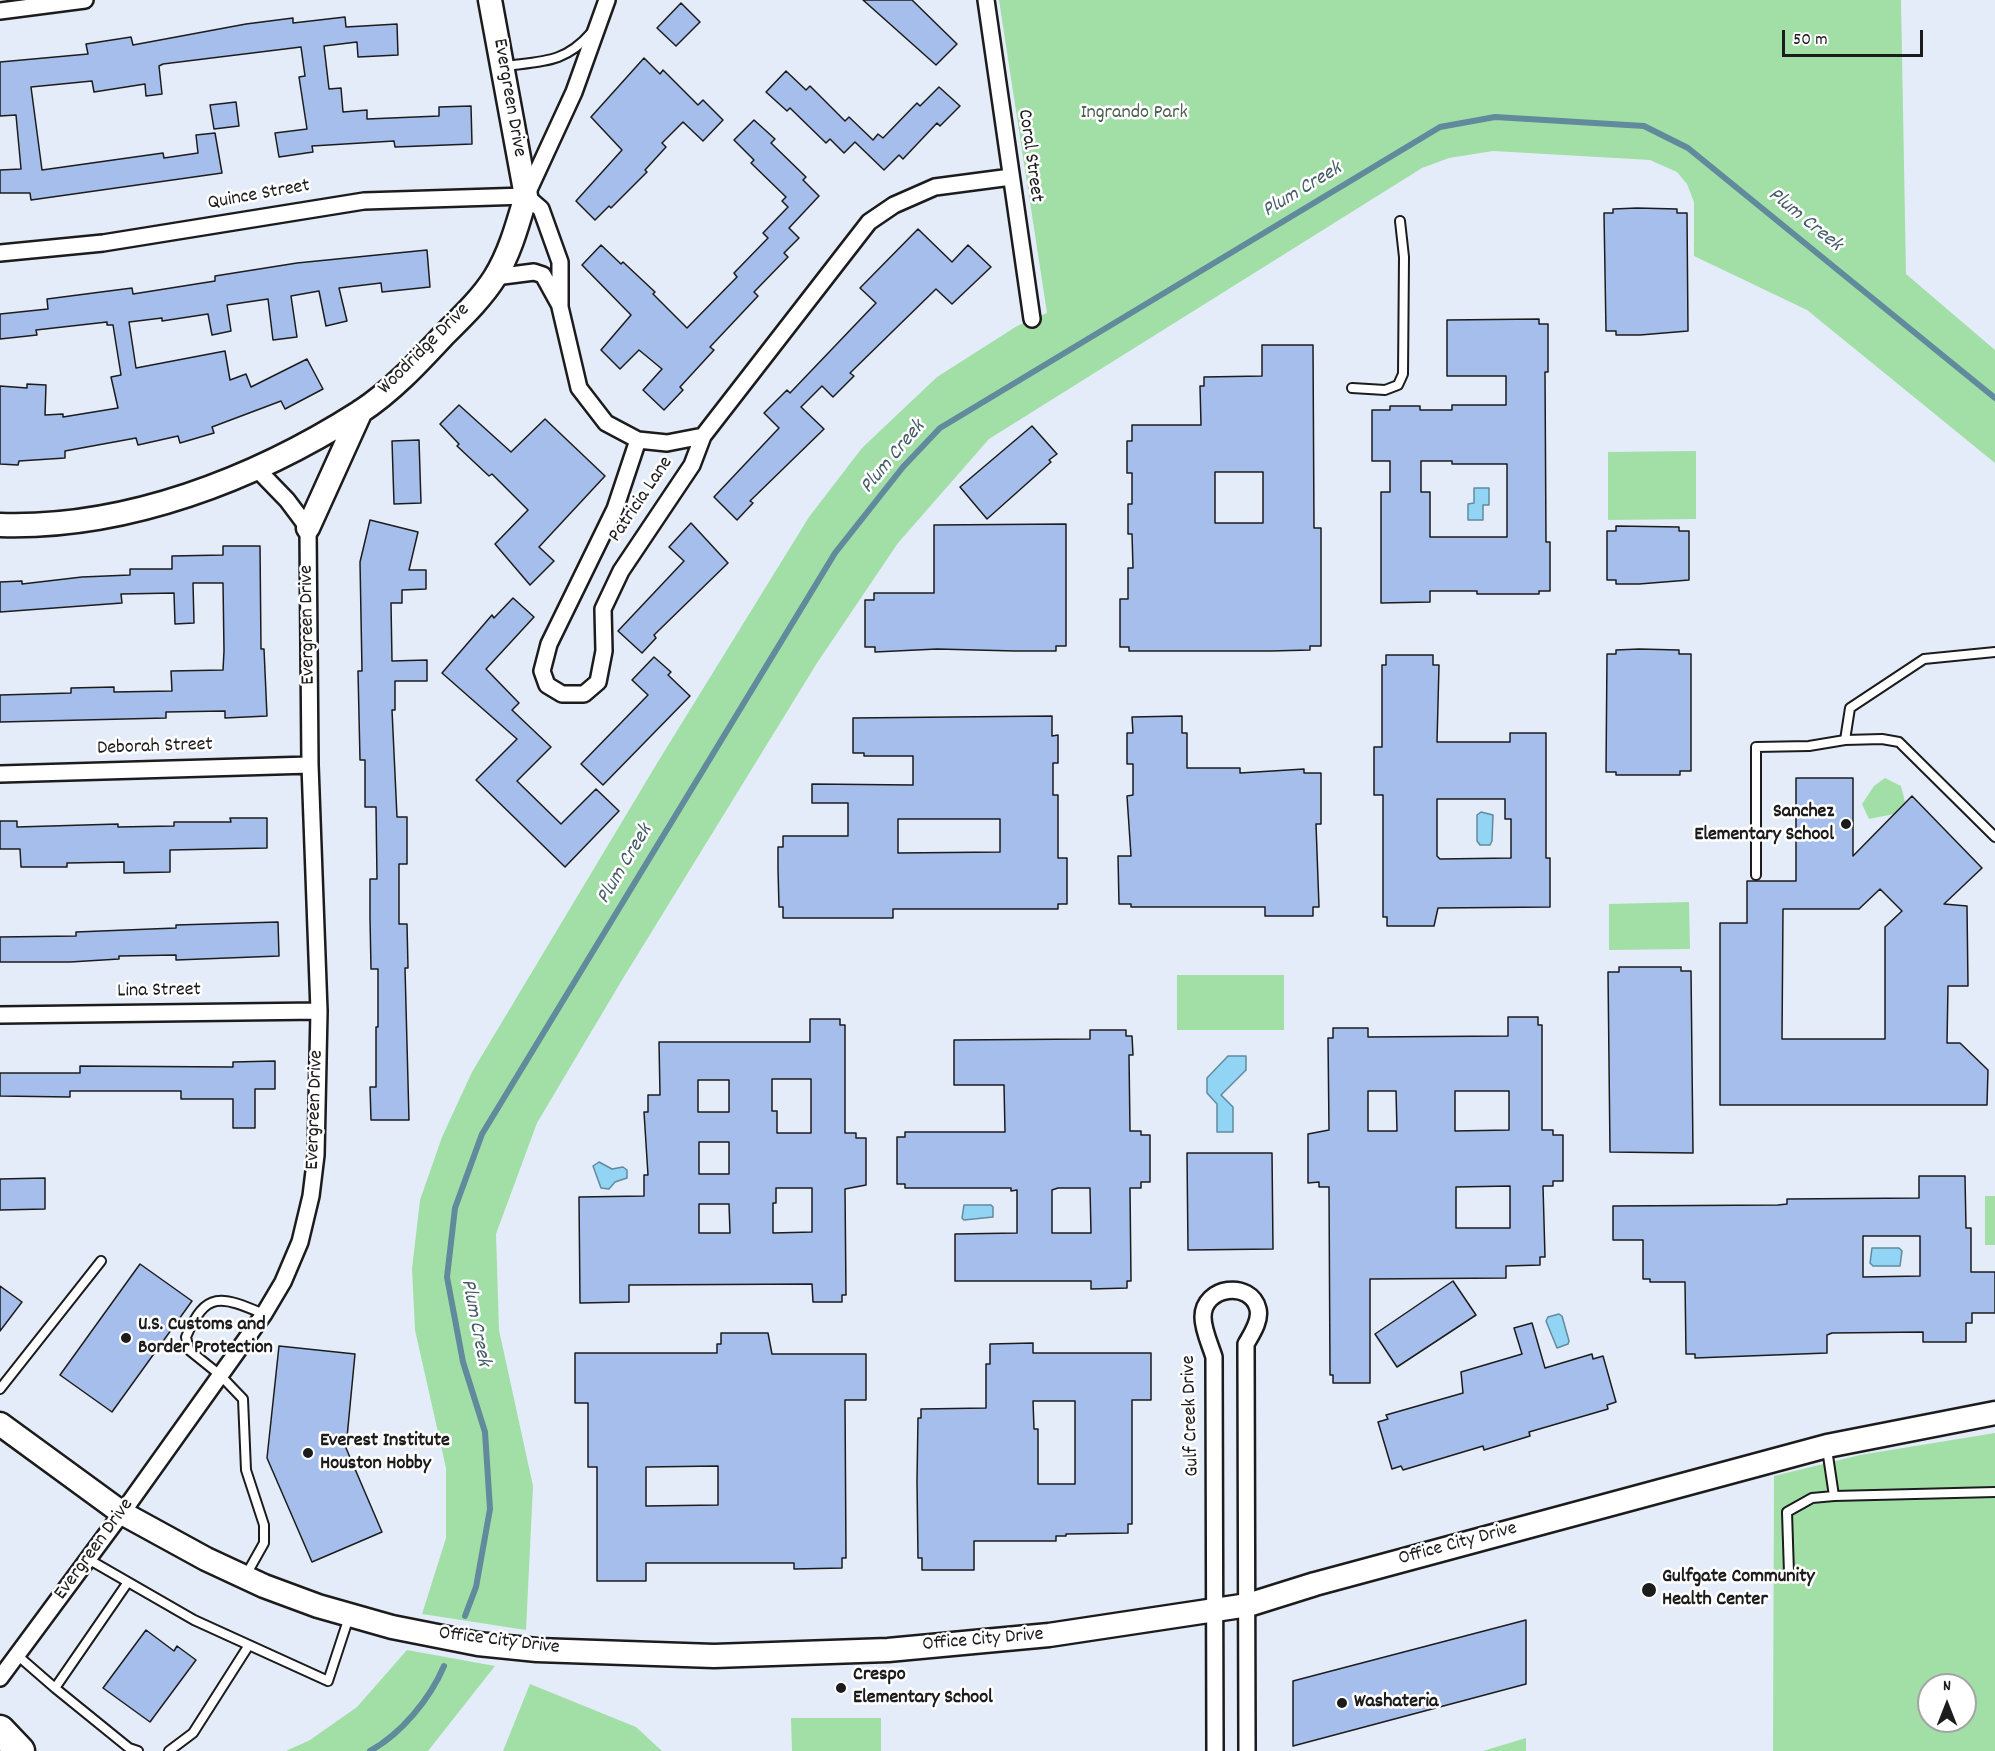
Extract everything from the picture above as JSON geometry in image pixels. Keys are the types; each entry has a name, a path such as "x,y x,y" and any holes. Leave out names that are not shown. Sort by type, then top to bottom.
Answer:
{"highway":[{"path":"0,1730 20,1751"}],"street":[{"path":"0,11 85,0"},
{"name":"Evergreen Drive","path":"490,0 526,196"},
{"name":"Woodridge Drive","path":"0,525 81,520 150,506 255,467 361,411 402,379 455,324 495,277 517,226 526,196 574,92 607,0"},
{"name":"Coral Street","path":"986,0 1032,319"},
{"name":"Patricia Lane","path":"638,440 615,509 549,644 542,671 547,685 562,694 584,694 598,682 604,651 603,609 621,571 692,465 703,436 869,222 894,206 935,187 1011,177"},
{"path":"526,196 541,209 560,262 560,307 579,388 606,423 638,440 667,443 703,436"},
{"name":"Quince Street","path":"0,253 114,241 364,201 526,196"},
{"path":"495,277 534,272 543,275 560,307"},
{"path":"255,467 287,500 308,528 361,411"},
{"name":"Evergreen Drive","path":"0,1678 122,1513 264,1314 283,1282 300,1242 311,1197 316,1155 319,1011 310,765 308,528"},
{"name":"Deborah Street","path":"0,774 310,765"},
{"name":"Lina Street","path":"0,1015 319,1011"},
{"name":"Gulf Creek Drive","path":"1215,1751 1214,1357 1203,1315 1208,1300 1218,1291 1230,1290 1251,1298 1258,1308 1255,1326 1246,1344 1247,1751"},
{"name":"Office City Drive","path":"0,1424 122,1513 246,1577 318,1606 392,1627 478,1644 537,1650 714,1656 888,1650 1049,1635 1248,1605 1315,1584 1827,1446 1995,1413"},
{"path":"0,1724 35,1751"}],"lane":[{"path":"502,66 564,57 577,49 596,27"},
{"path":"1352,388 1385,390 1398,385 1403,374 1404,257 1400,221"},
{"path":"1845,740 1850,708 1924,659 1995,652"},
{"path":"1756,875 1756,747 1809,746 1845,740 1882,739 1899,742 1995,837"},
{"path":"0,1389 100,1261"},
{"path":"246,1577 264,1543 264,1526 246,1470 243,1399 220,1375 189,1350 186,1338 201,1307 221,1299 264,1314"},
{"path":"1827,1446 1834,1496"},
{"path":"1789,1573 1787,1512 1812,1498 1995,1492"},
{"path":"88,1559 194,1620 328,1681 350,1615"},
{"path":"55,1688 128,1582"},
{"path":"169,1751 193,1733 249,1645"},
{"path":"16,1655 129,1748 138,1751"}],"green space":[{"name":"Ingrando Park","path":"999,0 1901,0 1906,274 1995,350 1995,463 1807,310 1694,256 1694,202 1687,184 1677,172 1650,160 1493,151 1449,158 1422,168 989,439 898,543 817,663 537,1123 496,1234 499,1330 533,1486 526,1630 422,1614 446,1538 446,1468 415,1330 412,1269 420,1200 442,1137 472,1072 659,760 809,517 862,448 937,377 1017,326 1047,313"},
{"path":"1696,451 1696,519 1608,520 1608,452"},
{"path":"1885,778 1901,786 1905,802 1894,814 1869,819 1862,804 1874,786"},
{"path":"1689,902 1690,949 1609,950 1609,904"},
{"path":"1177,975 1284,975 1284,1030 1177,1030"},
{"path":"1985,1196 1995,1196 1995,1245 1985,1245"},
{"path":"1995,1433 1995,1751 1773,1751 1774,1476 1860,1455"},
{"path":"407,1650 495,1666 428,1751 286,1751 310,1740 357,1707"},
{"path":"530,1684 636,1727 662,1751 503,1751"},
{"path":"791,1718 881,1718 881,1751 792,1751"},
{"path":"1526,1738 1526,1751 1483,1751"}],"water":[{"path":"1474,488 1489,488 1489,505 1483,505 1483,520 1468,520 1468,504 1474,503"},
{"path":"1481,812 1493,815 1490,845 1480,845 1477,841 1477,815"},
{"path":"1228,1056 1246,1056 1246,1070 1221,1095 1233,1107 1233,1132 1217,1132 1217,1104 1207,1093 1207,1078"},
{"path":"599,1162 612,1169 623,1167 627,1170 627,1178 615,1182 609,1189 601,1188 593,1166"},
{"path":"964,1205 991,1205 993,1217 964,1220 962,1218"},
{"path":"1872,1248 1899,1248 1902,1251 1900,1266 1873,1266 1870,1263"},
{"path":"1559,1314 1562,1316 1569,1341 1568,1344 1557,1348 1546,1321 1548,1317"}],"building":[{"path":"863,0 912,0 957,44 936,65"},
{"path":"681,3 700,22 676,46 657,28"},
{"path":"345,17 346,27 397,24 398,55 358,57 357,42 324,46 329,89 341,88 343,112 367,110 367,119 439,116 439,107 471,106 472,144 395,147 394,141 312,146 313,152 279,157 275,133 307,129 299,77 305,76 301,47 163,64 159,66 162,94 146,96 145,84 94,92 92,81 31,87 42,170 163,153 164,158 198,153 196,135 215,133 222,173 31,200 30,193 0,193 0,170 21,169 16,115 0,116 0,62 88,54 86,44 131,37 133,45 246,24 293,18 293,23"},
{"path":"644,58 660,74 663,70 698,105 703,100 723,120 703,141 683,122 662,143 666,147 645,170 647,172 611,208 609,206 595,220 576,201 622,150 591,117"},
{"path":"786,71 806,90 810,86 845,121 849,117 873,140 878,134 883,138 917,103 920,106 939,87 960,106 940,126 937,123 903,159 899,155 884,170 855,142 844,153 830,139 826,143 790,108 787,111 766,92"},
{"path":"236,102 239,126 214,129 210,105"},
{"path":"754,120 775,139 771,143 806,177 803,180 819,196 789,228 799,238 784,253 788,257 754,292 758,296 710,347 714,350 680,387 683,390 664,410 643,390 662,369 639,350 620,369 601,350 631,315 582,265 601,245 655,292 653,294 687,328 737,277 734,273 768,238 763,233 788,207 782,201 786,197 751,163 754,160 734,140"},
{"path":"1613,209 1677,209 1677,213 1687,213 1688,331 1616,335 1616,331 1606,331 1604,213 1613,213"},
{"path":"918,229 952,262 968,245 991,267 952,304 936,289 850,373 854,376 833,397 822,386 801,407 824,429 750,501 753,503 737,520 714,497 779,428 764,413 787,390 790,393 876,303 860,288"},
{"path":"427,250 430,287 382,292 381,283 339,288 347,321 326,326 319,291 291,296 297,337 273,340 268,299 227,305 231,331 212,335 208,314 162,321 162,318 129,322 136,368 225,351 230,380 246,374 251,387 307,359 323,389 285,409 281,401 212,427 214,433 180,443 178,436 138,445 136,438 65,451 65,458 19,461 18,465 0,464 0,386 27,388 27,384 46,385 45,415 63,414 63,417 118,408 111,377 121,375 113,325 107,325 107,322 36,330 37,335 0,339 0,314 48,309 47,299 132,288 133,294 215,281 215,276 297,263"},
{"path":"1539,319 1539,324 1548,324 1548,372 1545,372 1546,542 1550,542 1550,591 1539,591 1539,594 1477,594 1477,591 1430,591 1430,602 1381,603 1381,492 1390,492 1390,461 1372,461 1372,410 1390,410 1390,406 1420,406 1420,410 1452,410 1452,405 1506,405 1506,376 1447,376 1447,320","holes":["1421,461 1452,461 1452,464 1507,464 1507,537 1430,537 1430,492 1421,492"]},
{"path":"1262,345 1313,345 1314,528 1321,528 1321,646 1310,646 1310,650 1271,651 1129,651 1129,647 1120,647 1120,599 1128,599 1128,568 1133,568 1132,534 1128,534 1128,504 1132,504 1132,473 1127,473 1127,441 1132,441 1132,425 1201,425 1200,386 1204,386 1204,377 1262,376","holes":["1215,472 1263,472 1263,523 1215,523"]},
{"path":"459,405 511,452 545,419 605,476 539,547 554,561 530,585 495,544 528,510 492,474 489,476 457,446 459,444 440,424"},
{"path":"1032,426 1057,454 987,519 960,487"},
{"path":"419,440 421,503 394,504 392,441"},
{"path":"370,520 418,532 409,570 426,570 426,589 402,590 402,603 391,603 392,661 427,660 427,681 395,681 395,710 392,710 397,817 407,817 407,864 399,864 399,924 407,924 408,968 405,968 409,1120 371,1120 370,1087 376,1087 376,1027 378,1027 378,969 371,969 370,918 370,879 377,879 376,807 365,807 365,760 360,760 358,671 362,671 360,562"},
{"path":"691,523 728,563 654,635 656,638 642,653 618,631 684,561 669,547"},
{"path":"1066,524 1066,646 1056,646 1056,651 937,649 875,652 875,647 865,647 865,600 874,600 874,593 934,593 934,525"},
{"path":"1616,526 1679,527 1679,531 1689,531 1689,580 1616,584 1616,580 1607,580 1607,531 1616,531"},
{"path":"223,546 260,546 261,649 264,649 267,716 225,718 225,711 166,712 166,718 0,722 0,695 71,693 71,688 114,687 114,692 172,691 171,671 223,670 224,651 223,583 193,583 194,623 175,624 174,593 121,594 122,603 0,612 0,582 22,581 22,584 82,577 130,575 130,569 172,569 172,556 223,555"},
{"path":"513,598 534,617 486,669 519,703 512,710 551,747 517,781 561,824 596,789 619,811 565,867 476,780 517,739 442,673 492,615 494,618"},
{"path":"1616,650 1679,650 1679,654 1691,654 1691,771 1680,771 1680,775 1616,775 1616,772 1606,772 1607,654 1616,654"},
{"path":"1386,655 1433,655 1433,665 1439,665 1437,742 1510,742 1510,733 1546,733 1546,858 1550,858 1550,907 1438,908 1434,926 1387,926 1387,917 1383,917 1383,795 1374,795 1374,747 1382,747 1382,665 1386,665","holes":["1437,799 1505,799 1505,819 1511,819 1511,858 1440,859 1437,856"]},
{"path":"654,657 671,672 668,675 690,696 603,785 581,764 648,695 632,680"},
{"path":"1052,716 1052,736 1058,735 1058,763 1053,763 1053,795 1058,795 1058,858 1067,858 1067,904 1058,904 1058,909 893,909 893,918 783,918 783,907 779,907 778,847 783,847 783,836 848,836 848,803 812,803 812,784 913,785 913,756 864,756 864,753 853,753 853,718","holes":["898,819 1000,819 1000,852 898,853"]},
{"path":"1182,716 1182,733 1187,733 1187,768 1240,768 1240,773 1304,769 1304,773 1321,773 1321,824 1316,824 1319,907 1313,907 1313,916 1265,916 1265,907 1131,907 1131,904 1119,904 1118,856 1131,856 1127,796 1133,795 1133,764 1127,764 1127,733 1133,733 1132,717"},
{"path":"1796,778 1853,778 1853,856 1912,796 1982,868 1944,904 1967,906 1968,986 1948,986 1947,1043 1960,1043 1988,1070 1987,1105 1720,1105 1720,923 1747,923 1747,881 1796,881","holes":["1880,889 1902,911 1885,927 1885,1039 1782,1039 1783,909 1859,909"]},
{"path":"230,818 267,818 267,848 170,850 170,872 124,873 124,862 67,863 67,867 21,867 20,849 0,849 0,821 17,821 17,827 118,824 118,827 174,826 174,822 231,822"},
{"path":"278,922 279,956 176,960 176,955 119,956 119,959 70,962 0,962 0,937 76,936 76,932 176,928 176,925"},
{"path":"1619,967 1681,967 1681,971 1691,971 1693,1153 1610,1152 1608,972 1619,972"},
{"path":"1508,1017 1538,1017 1538,1025 1542,1025 1542,1130 1553,1130 1553,1135 1563,1135 1563,1181 1553,1181 1553,1186 1543,1186 1545,1257 1540,1257 1540,1265 1506,1266 1506,1278 1370,1279 1370,1383 1333,1383 1333,1375 1330,1375 1329,1187 1319,1187 1319,1182 1308,1183 1308,1134 1329,1130 1328,1038 1333,1038 1333,1028 1368,1028 1368,1037 1508,1036","holes":["1368,1091 1396,1091 1397,1131 1368,1131","1455,1091 1509,1091 1509,1130 1455,1131","1510,1186 1510,1228 1456,1228 1456,1187"]},
{"path":"810,1019 840,1019 840,1025 845,1025 845,1133 856,1133 856,1138 866,1138 866,1185 845,1189 846,1295 842,1295 842,1302 813,1302 812,1284 629,1285 629,1302 580,1303 579,1197 644,1196 644,1175 648,1175 644,1112 648,1112 648,1095 660,1095 659,1042 810,1042","holes":["772,1079 811,1079 811,1133 777,1133 777,1111 772,1111","698,1080 729,1080 729,1112 698,1112","699,1142 729,1142 729,1174 699,1174","776,1188 812,1188 812,1232 773,1233 773,1203 776,1203","699,1204 729,1204 730,1233 699,1233"]},
{"path":"1090,1030 1126,1030 1126,1036 1132,1036 1133,1055 1129,1055 1130,1131 1141,1131 1141,1135 1150,1135 1150,1182 1141,1182 1141,1188 1130,1188 1131,1281 1127,1281 1127,1288 1091,1289 1091,1281 955,1281 955,1234 1017,1233 1017,1190 1011,1191 1011,1188 905,1188 905,1184 897,1184 897,1137 905,1137 905,1132 1005,1132 1004,1085 954,1085 954,1040 1090,1039","holes":["1090,1188 1091,1233 1052,1233 1052,1190"]},
{"path":"275,1061 275,1089 255,1089 255,1128 233,1128 233,1099 181,1099 181,1091 70,1091 70,1097 0,1096 0,1073 80,1073 80,1066 233,1067 233,1062"},
{"path":"1187,1153 1272,1153 1273,1249 1188,1250"},
{"path":"1919,1176 1965,1176 1966,1228 1971,1228 1971,1272 1995,1272 1995,1313 1972,1313 1972,1323 1966,1323 1966,1342 1923,1342 1923,1332 1832,1333 1827,1335 1827,1353 1695,1358 1695,1354 1686,1354 1685,1282 1650,1282 1650,1279 1643,1279 1643,1240 1613,1240 1613,1206 1778,1205 1787,1204 1787,1199 1919,1198","holes":["1863,1236 1920,1236 1920,1276 1863,1277"]},
{"path":"45,1178 45,1209 0,1210 0,1179"},
{"name":"U.S. Customs and Border Protection","path":"140,1264 192,1301 112,1412 60,1375"},
{"path":"1453,1281 1476,1315 1397,1367 1375,1334"},
{"path":"0,1286 22,1302 0,1331"},
{"path":"1532,1323 1545,1368 1592,1354 1593,1359 1603,1356 1616,1402 1607,1405 1608,1409 1529,1432 1530,1436 1484,1450 1483,1446 1403,1470 1401,1466 1392,1469 1378,1422 1388,1419 1386,1415 1463,1393 1461,1372 1522,1354 1514,1328"},
{"path":"721,1333 768,1333 772,1354 866,1354 866,1400 845,1400 846,1558 842,1558 842,1568 794,1569 794,1563 646,1563 646,1581 597,1581 597,1467 588,1467 588,1403 575,1403 575,1353 717,1353 717,1344 721,1344","holes":["718,1466 718,1505 646,1506 646,1467"]},
{"path":"1033,1343 1033,1353 1151,1353 1151,1400 1132,1400 1132,1524 1128,1524 1128,1533 1066,1534 1066,1536 1056,1536 1056,1541 974,1541 974,1570 922,1570 922,1558 918,1558 918,1418 921,1418 921,1409 986,1408 986,1364 990,1364 990,1344","holes":["1033,1401 1075,1401 1075,1484 1038,1484 1038,1429 1034,1429"]},
{"name":"Everest Institute Houston Hobby","path":"279,1346 355,1354 346,1448 382,1532 312,1562 267,1458"},
{"path":"1526,1620 1526,1684 1293,1746 1293,1681"},
{"path":"146,1630 174,1651 177,1646 196,1660 150,1722 103,1688"}],"waterway":[{"name":"Plum Creek","path":"465,1616 476,1587 490,1509 485,1432 463,1362 447,1277 455,1208 482,1134 835,553 903,467 940,428 1440,127 1495,117 1644,126 1688,148 1995,398"},
{"name":"Plum Creek","path":"370,1751 393,1735 423,1703 444,1666"}],"place":[{"name":"Sanchez Elementary School","path":"1846,824"},
{"name":"U.S. Customs and Border Protection","path":"126,1338"},
{"name":"Everest Institute Houston Hobby","path":"308,1453"},
{"name":"Gulfgate Community Health Center","path":"1649,1590"},
{"name":"Crespo Elementary School","path":"841,1688"},
{"name":"Washateria","path":"1342,1703"}]}
